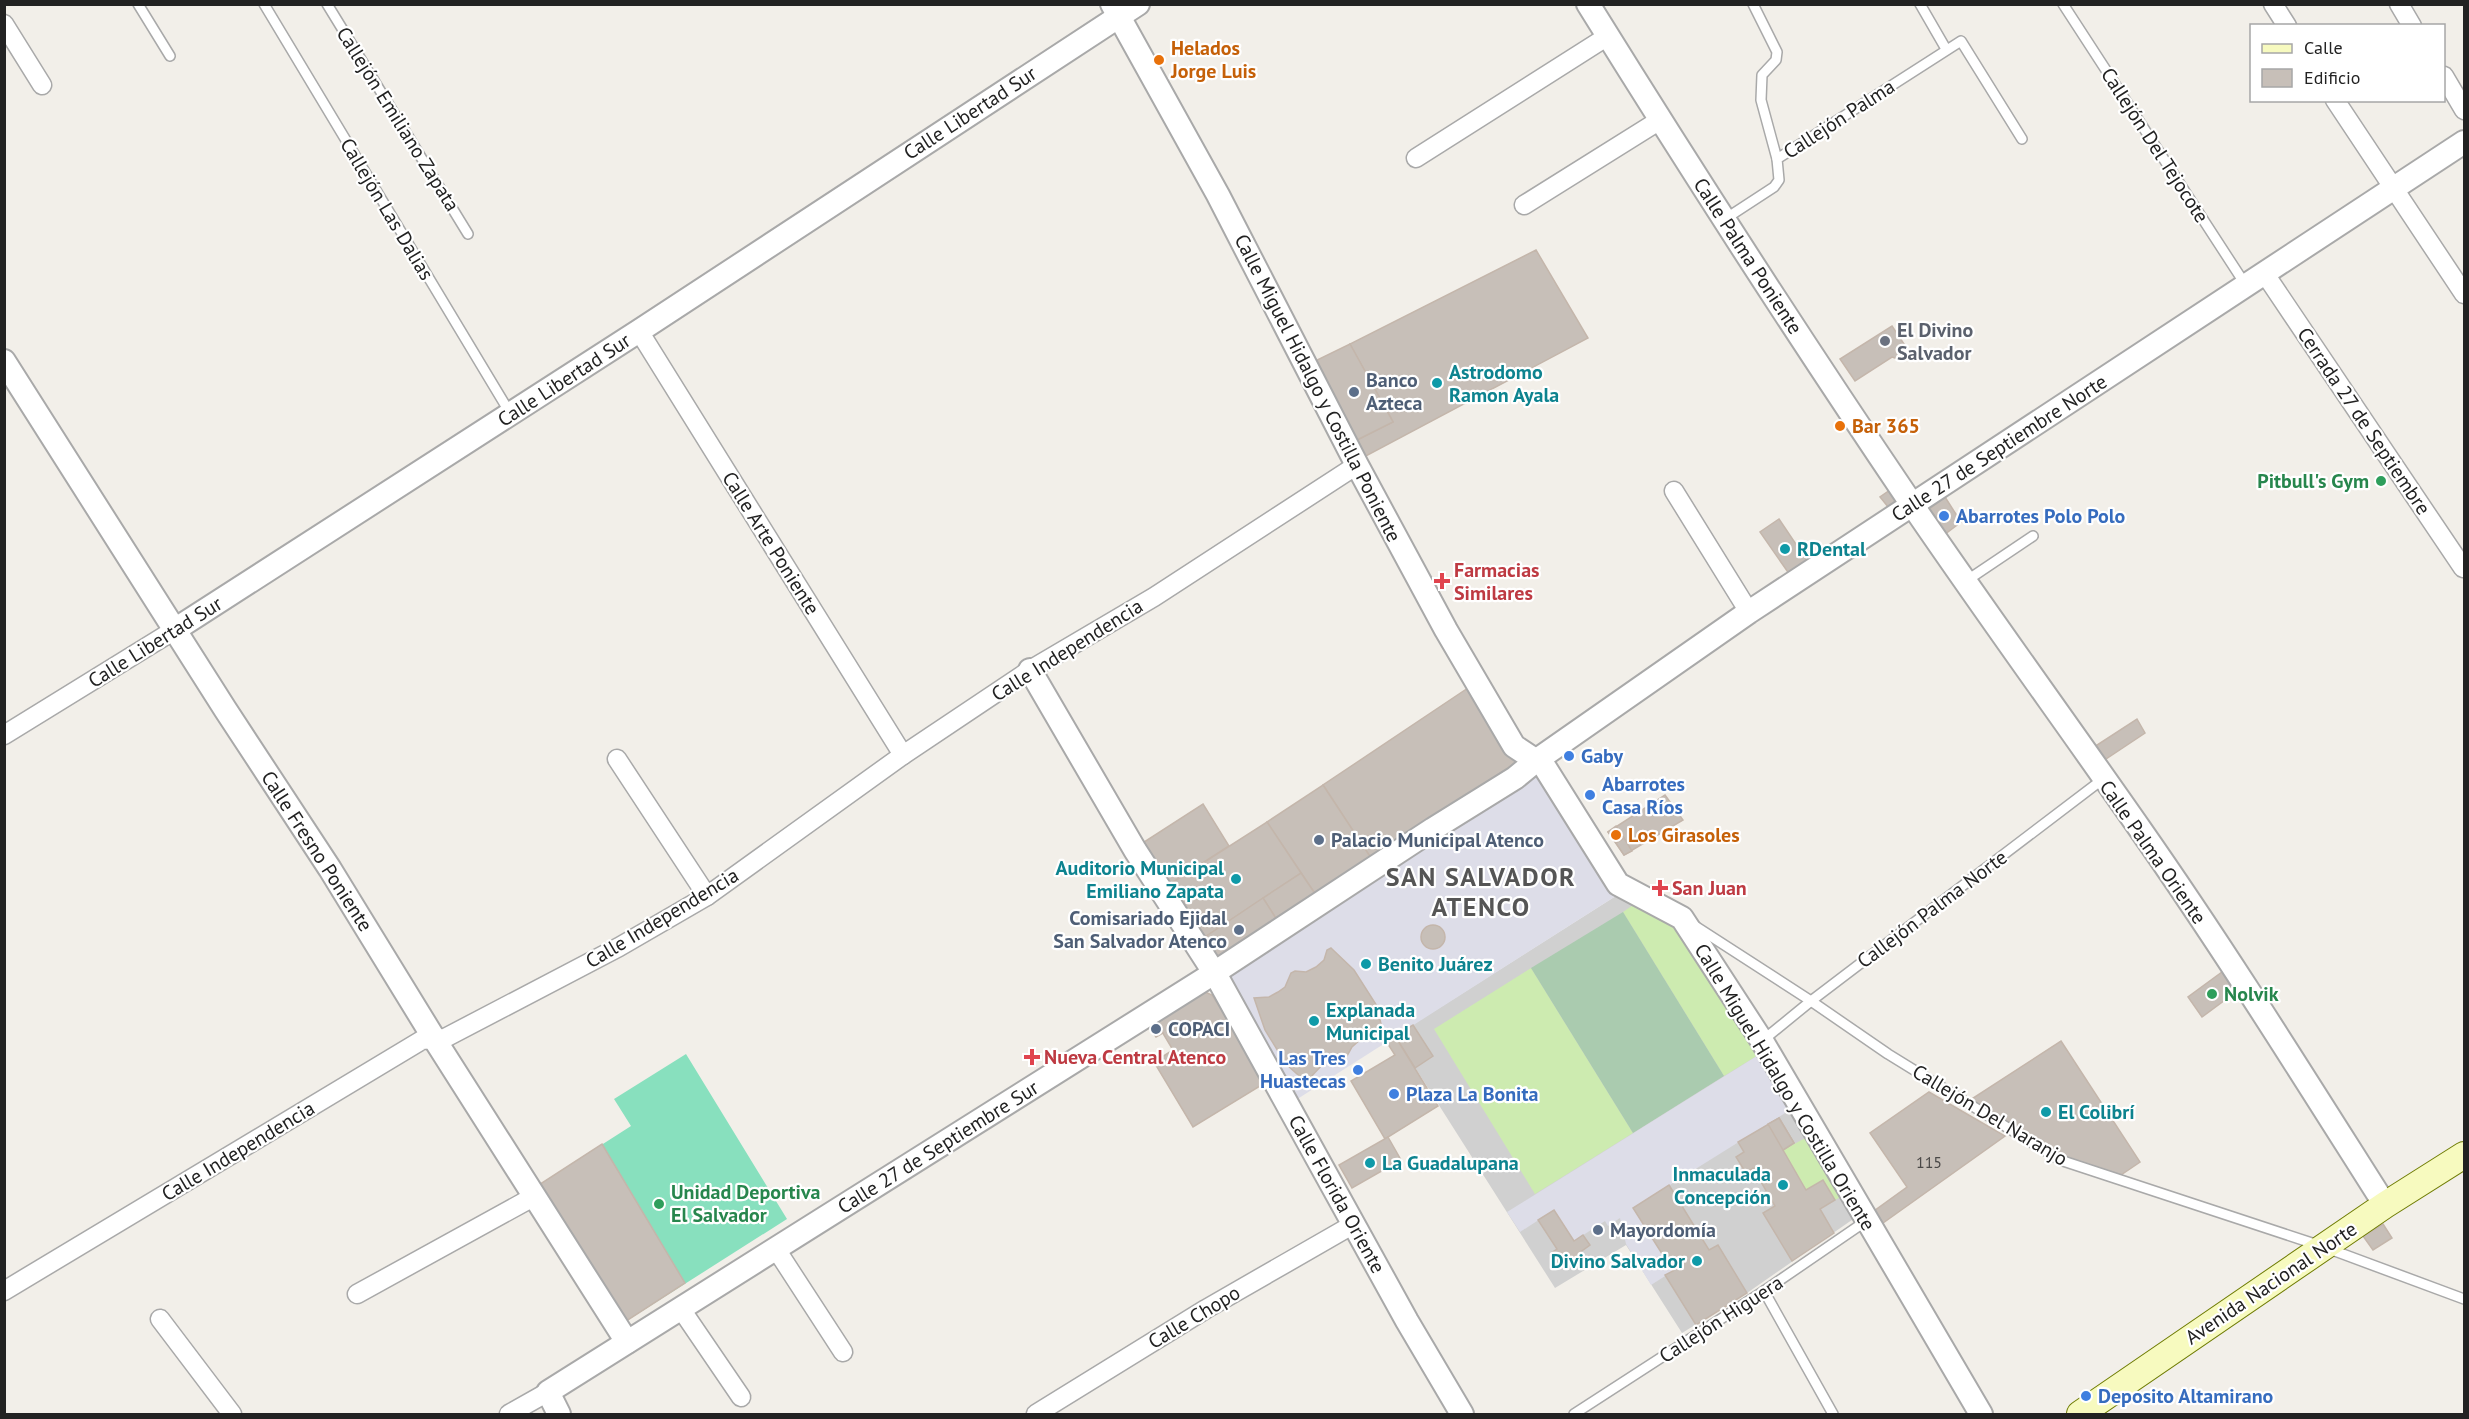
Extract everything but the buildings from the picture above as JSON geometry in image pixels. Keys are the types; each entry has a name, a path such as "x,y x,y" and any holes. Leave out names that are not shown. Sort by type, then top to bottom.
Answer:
{"main road":[{"name":"Avenida Nacional Norte","path":"2080,1414 2385,1205 2464,1155"}],"street":[{"name":"Calle Libertad Sur","path":"4,735 176,630 639,331 1115,10 1138,4"},
{"name":"Calle Palma Poniente","path":"1588,4 1723,220 1913,505"},
{"path":"2273,4 2286,24"},
{"path":"2399,4 2411,24"},
{"name":"Calle Miguel Hidalgo y Costilla Poniente","path":"1115,10 1218,195 1357,465 1446,630 1514,746 1538,760"},
{"path":"4,24 42,85"},
{"path":"1416,158 1608,36"},
{"path":"2445,78 2464,110"},
{"path":"2337,102 2464,294"},
{"path":"1524,206 1660,120"},
{"name":"Calle 27 de Septiembre Norte","path":"1538,760 1749,612 2464,142"},
{"name":"Cerrada 27 de Septiembre","path":"2265,274 2463,568"},
{"name":"Calle Arte Poniente","path":"639,331 903,755"},
{"name":"Calle Fresno Poniente","path":"4,361 330,869 435,1040 627,1342"},
{"name":"Calle Independencia","path":"4,1291 422,1040 445,1038 618,947 706,896 903,755 1030,670 1154,597 1357,465"},
{"path":"1674,491 1749,612"},
{"name":"Calle Palma Oriente","path":"1913,505 2139,828 2385,1205"},
{"name":"Calle Florida Oriente","path":"1030,670 1135,849 1214,973 1407,1321 1462,1414"},
{"path":"617,759 706,896"},
{"name":"Calle Miguel Hidalgo y Costilla Oriente","path":"1538,760 1618,884 1682,918 1762,1041 1784,1086 1981,1414"},
{"name":"Calle 27 de Septiembre Sur","path":"509,1414 681,1310 1214,973 1515,778 1538,760"},
{"path":"357,1294 535,1196"},
{"name":"Calle Chopo","path":"1036,1414 1206,1309 1354,1224"},
{"path":"776,1249 843,1352"},
{"path":"681,1310 741,1397"},
{"path":"160,1319 232,1414"},
{"path":"548,1392 558,1414"}],"lane":[{"path":"138,4 170,56"},
{"name":"Callejón Las Dalias","path":"264,4 511,414"},
{"name":"Callejón Emiliano Zapata","path":"327,4 468,234"},
{"path":"1753,4 1777,52 1776,60 1762,75 1761,100 1777,159"},
{"path":"1920,4 1946,49 1961,41 2022,139"},
{"name":"Callejón Del Tejocote","path":"2064,4 2246,286"},
{"name":"Callejón Palma","path":"1723,220 1774,187 1779,180 1777,159 1946,49"},
{"path":"1966,581 2033,536"},
{"name":"Callejón Palma Norte","path":"1762,1041 1811,1001 2103,779"},
{"name":"Callejón Del Naranjo","path":"1682,918 1811,1001 1888,1054 2060,1160 2324,1247 2464,1299"},
{"name":"Callejón Higuera","path":"1574,1414 1764,1291 1866,1221"},
{"path":"1764,1291 1833,1414"}],"shaded area":[{"path":"1544,766 1619,894 1288,1105 1217,977"},
{"path":"1619,894 1678,924 1859,1215 1747,1293 1682,1333 1626,1245 1555,1288 1395,1036"},
{"path":"1760,1054 1793,1108 1633,1208 1673,1271 1651,1285 1626,1244 1620,1218 1608,1226 1605,1221 1574,1241 1554,1210 1520,1232 1507,1212"}],"green space":[{"path":"1636,903 1678,924 1760,1054 1724,1076 1623,912"},
{"path":"1623,912 1724,1076 1633,1133 1531,968"},
{"path":"1531,968 1633,1133 1535,1194 1434,1029"},
{"name":"Unidad Deportiva El Salvador","path":"686,1054 787,1219 617,1327 531,1190 631,1126 614,1099"},
{"path":"1811,1135 1848,1193 1835,1200 1806,1190 1783,1150"}],"place":[{"name":"Helados Jorge Luis","path":"1159,60"},
{"name":"El Divino Salvador","path":"1885,341"},
{"name":"Astrodomo Ramon Ayala","path":"1437,383"},
{"name":"Banco Azteca","path":"1354,392"},
{"name":"Bar 365","path":"1840,426"},
{"name":"Pitbull's Gym","path":"2381,481"},
{"name":"Abarrotes Polo Polo","path":"1944,516"},
{"name":"RDental","path":"1785,549"},
{"name":"Farmacias Similares","path":"1442,581"},
{"name":"Gaby","path":"1569,756"},
{"name":"Abarrotes Casa Ríos","path":"1590,795"},
{"name":"Los Girasoles","path":"1616,835"},
{"name":"Palacio Municipal Atenco","path":"1319,840"},
{"name":"Auditorio Municipal Emiliano Zapata","path":"1236,879"},
{"name":"San Juan","path":"1660,888"},
{"name":"Comisariado Ejidal San Salvador Atenco","path":"1239,930"},
{"name":"Benito Juárez","path":"1366,964"},
{"name":"Nolvik","path":"2212,994"},
{"name":"Explanada Municipal","path":"1314,1021"},
{"name":"COPACI","path":"1156,1029"},
{"name":"Nueva Central Atenco","path":"1032,1057"},
{"name":"Las Tres Huastecas","path":"1358,1070"},
{"name":"Plaza La Bonita","path":"1394,1094"},
{"name":"El Colibrí","path":"2046,1112"},
{"name":"La Guadalupana","path":"1370,1163"},
{"name":"Inmaculada Concepción","path":"1783,1185"},
{"name":"Unidad Deportiva El Salvador","path":"659,1204"},
{"name":"Mayordomía","path":"1598,1230"},
{"name":"Divino Salvador","path":"1697,1261"},
{"name":"Deposito Altamirano","path":"2086,1396"}],"district":[{"name":"SAN SALVADOR ATENCO","path":"1481,891"}]}
